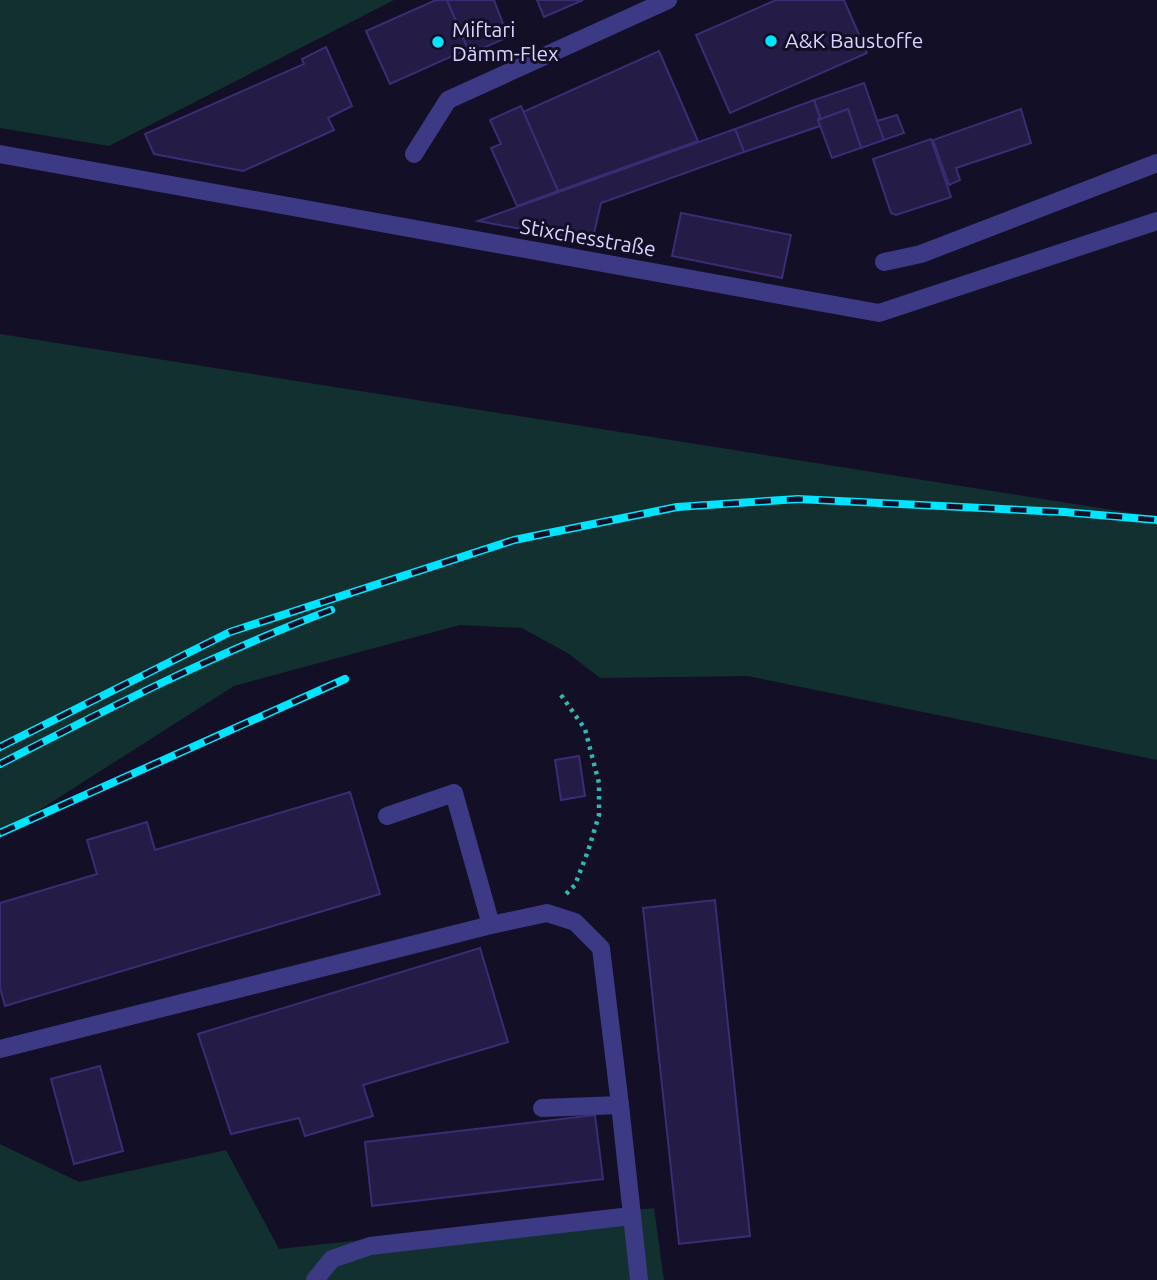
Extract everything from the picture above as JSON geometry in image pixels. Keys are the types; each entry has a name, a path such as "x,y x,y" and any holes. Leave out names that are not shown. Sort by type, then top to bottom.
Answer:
{"street":[{"path":"414,154 448,100 668,0"},
{"name":"Stixchesstraße","path":"0,155 879,313 1157,221"},
{"path":"884,262 921,254 1157,163"},
{"path":"387,816 454,793 491,925"},
{"path":"0,1049 491,925 547,913 575,922 601,948 639,1280"},
{"path":"542,1108 620,1105"},
{"path":"315,1280 332,1259 370,1246 631,1216"}],"path":[{"path":"547,913 575,885 599,816 599,783 585,729 561,695"}],"green space":[{"path":"0,0 394,0 109,146 0,128"},
{"path":"0,334 1157,517 1157,760 748,676 600,678 569,654 522,628 460,625 234,686 0,835"},
{"path":"0,1144 79,1182 226,1150 279,1249 654,1208 664,1280 0,1280"}],"building":[{"path":"436,0 447,0 468,49 390,84 366,31"},
{"path":"447,0 494,0 508,37 470,54"},
{"path":"537,0 583,0 544,17"},
{"path":"776,0 844,0 867,53 730,113 696,35"},
{"path":"326,47 352,106 328,118 334,130 243,171 154,154 145,134 304,64 302,59"},
{"path":"659,51 698,141 558,191 523,112"},
{"path":"864,83 884,140 861,148 848,109 821,119 814,100"},
{"path":"814,100 820,126 744,152 735,129"},
{"path":"521,106 558,191 517,206 491,148 501,144 490,120"},
{"path":"848,109 861,148 832,158 818,120"},
{"path":"1021,109 1031,143 956,168 960,180 949,185 933,140"},
{"path":"897,115 904,133 884,140 877,121"},
{"path":"735,129 744,152 601,203 592,242 478,221"},
{"path":"931,139 951,197 896,215 891,213 873,159"},
{"path":"681,213 791,235 782,278 672,256"},
{"path":"579,756 585,796 561,800 555,760"},
{"path":"350,792 380,894 5,1006 0,988 0,903 97,874 87,840 147,822 155,850"},
{"path":"715,900 750,1236 679,1244 643,908"},
{"path":"480,948 508,1042 363,1085 373,1116 305,1136 299,1118 231,1134 198,1034"},
{"path":"100,1066 123,1151 74,1164 51,1079"},
{"path":"595,1115 603,1179 372,1206 365,1142"}],"railway":[{"path":"0,747 230,632 514,540 677,507 798,499 1064,512 1157,520"},
{"path":"0,764 204,663 331,610"},
{"path":"0,833 345,679"}],"place":[{"name":"A&K Baustoffe","path":"771,41"},
{"name":"Miftari Dämm-Flex","path":"438,42"}]}
